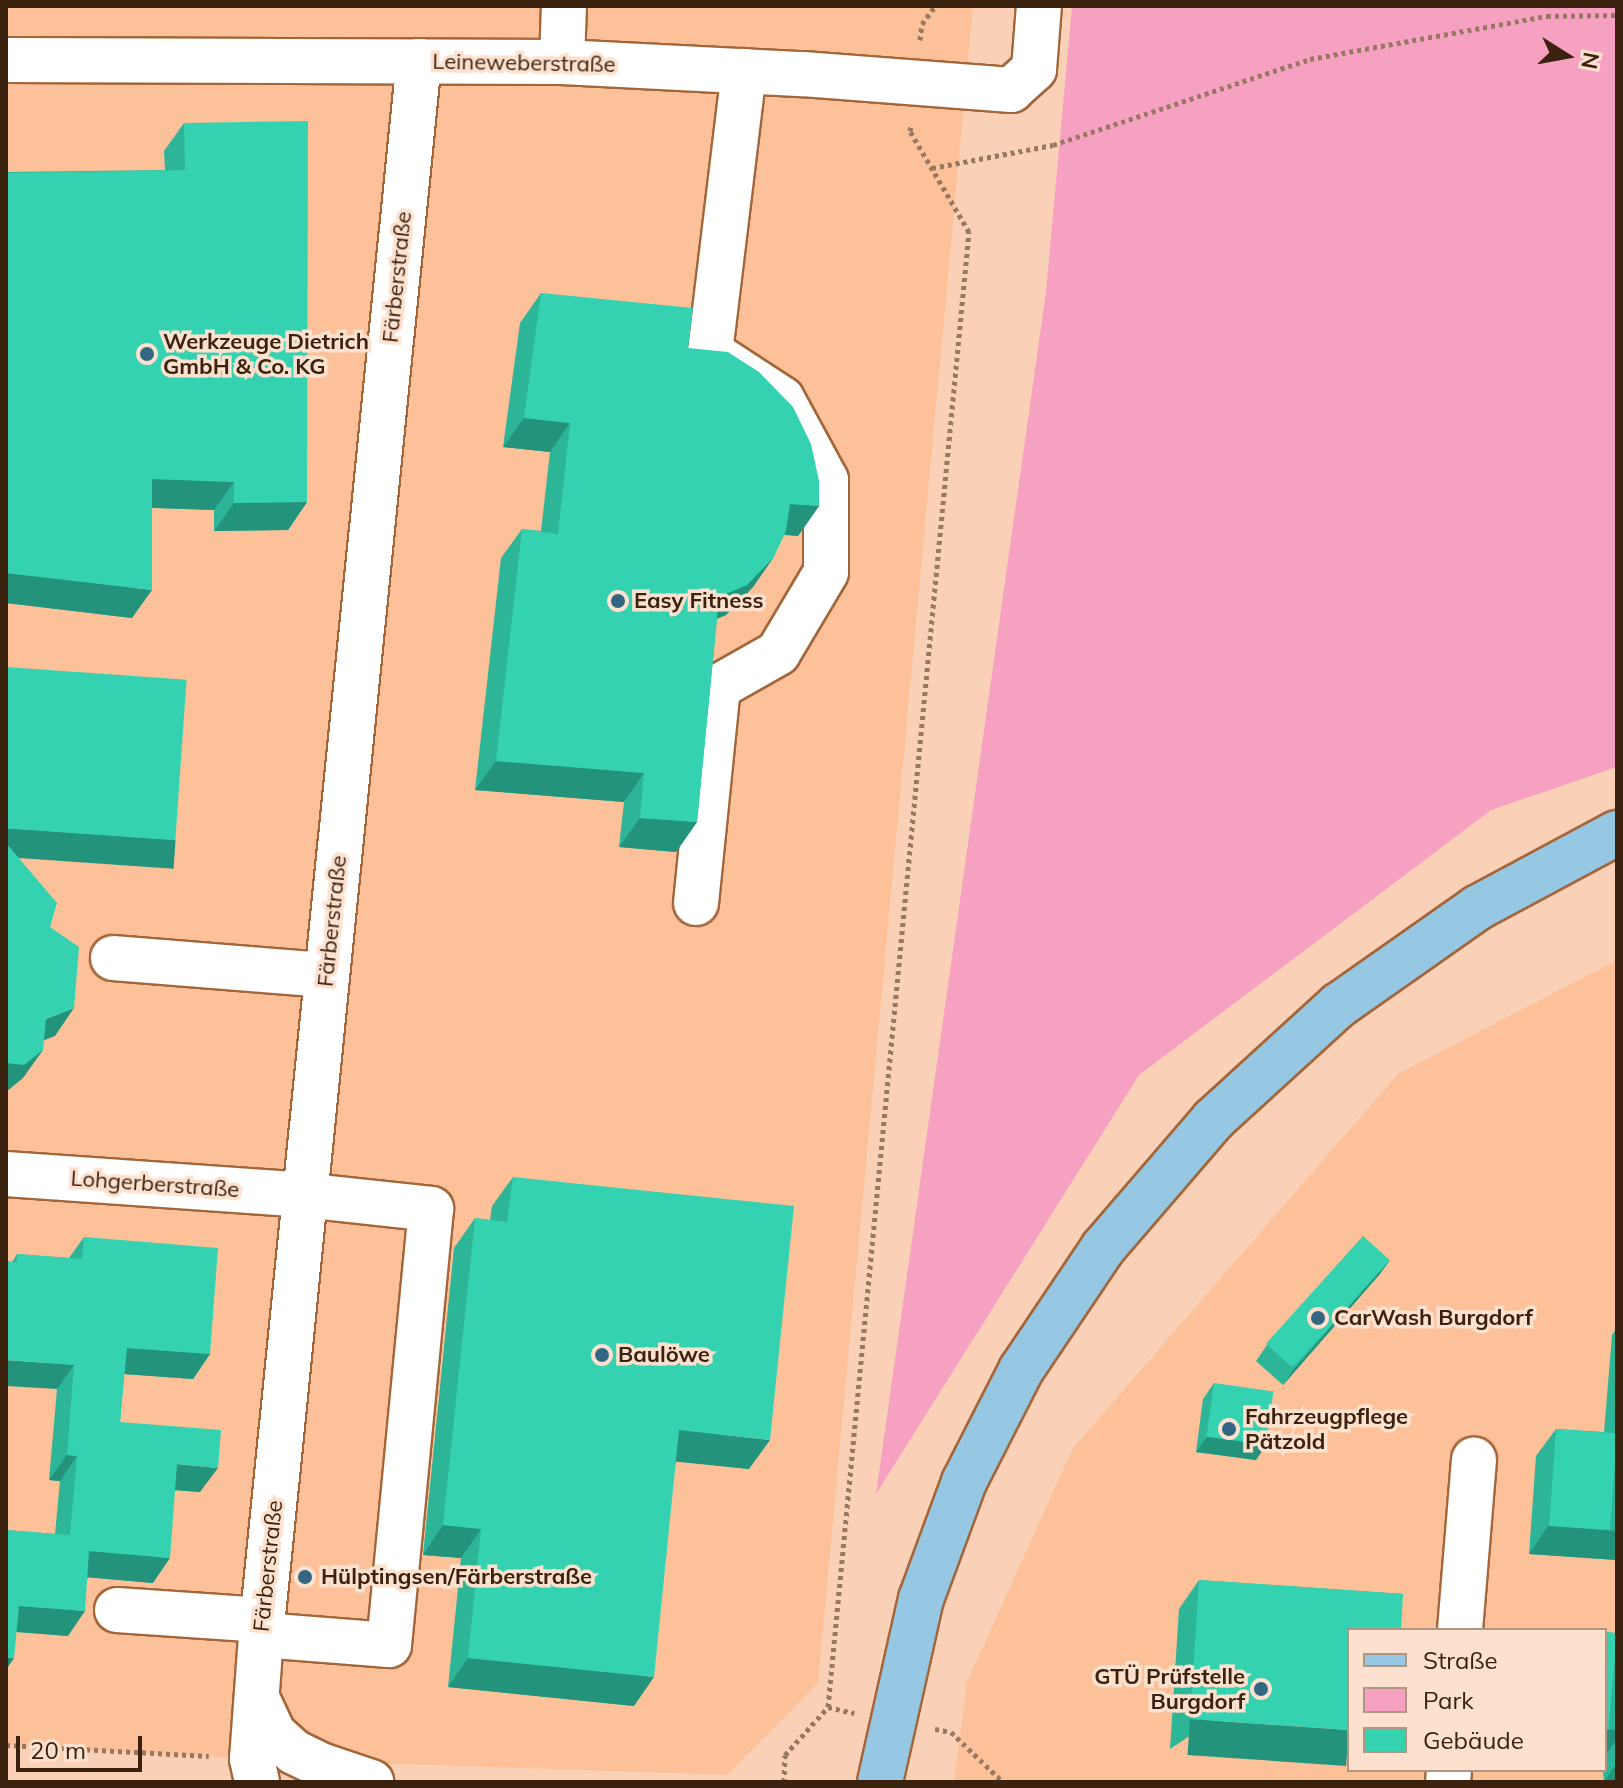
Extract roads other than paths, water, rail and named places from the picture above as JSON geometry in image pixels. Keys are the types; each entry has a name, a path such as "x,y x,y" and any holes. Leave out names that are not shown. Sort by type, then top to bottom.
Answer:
{"main road":[{"path":"880,1782 921,1599 964,1482 1021,1370 1103,1248 1156,1182 1213,1120 1339,1005 1477,908 1617,833"}],"street":[{"path":"562,62 564,6"},
{"name":"Leineweberstraße","path":"6,60 562,62 1011,90 1034,69 1039,6"},
{"name":"Färberstraße","path":"254,1770 262,1628 303,1195 419,61"},
{"path":"696,903 718,687 778,653 826,572 826,480 782,399 710,352 744,71"},
{"path":"113,958 326,975"},
{"name":"Lohgerberstraße","path":"6,1174 303,1195 431,1209 389,1645 262,1628"},
{"path":"1460,1628 1474,1460"},
{"path":"117,1610 262,1628"},
{"path":"257,1698 274,1734 294,1752 371,1782"}],"place":[{"name":"Werkzeuge Dietrich GmbH & Co. KG","path":"147,354"},
{"name":"Easy Fitness","path":"618,601"},
{"name":"CarWash Burgdorf","path":"1318,1318"},
{"name":"Baulöwe","path":"602,1355"},
{"name":"Fahrzeugpflege Pätzold","path":"1229,1429"},
{"name":"Hülptingsen/Färberstraße","path":"305,1577"},
{"name":"GTÜ Prüfstelle Burgdorf","path":"1261,1689"}]}
